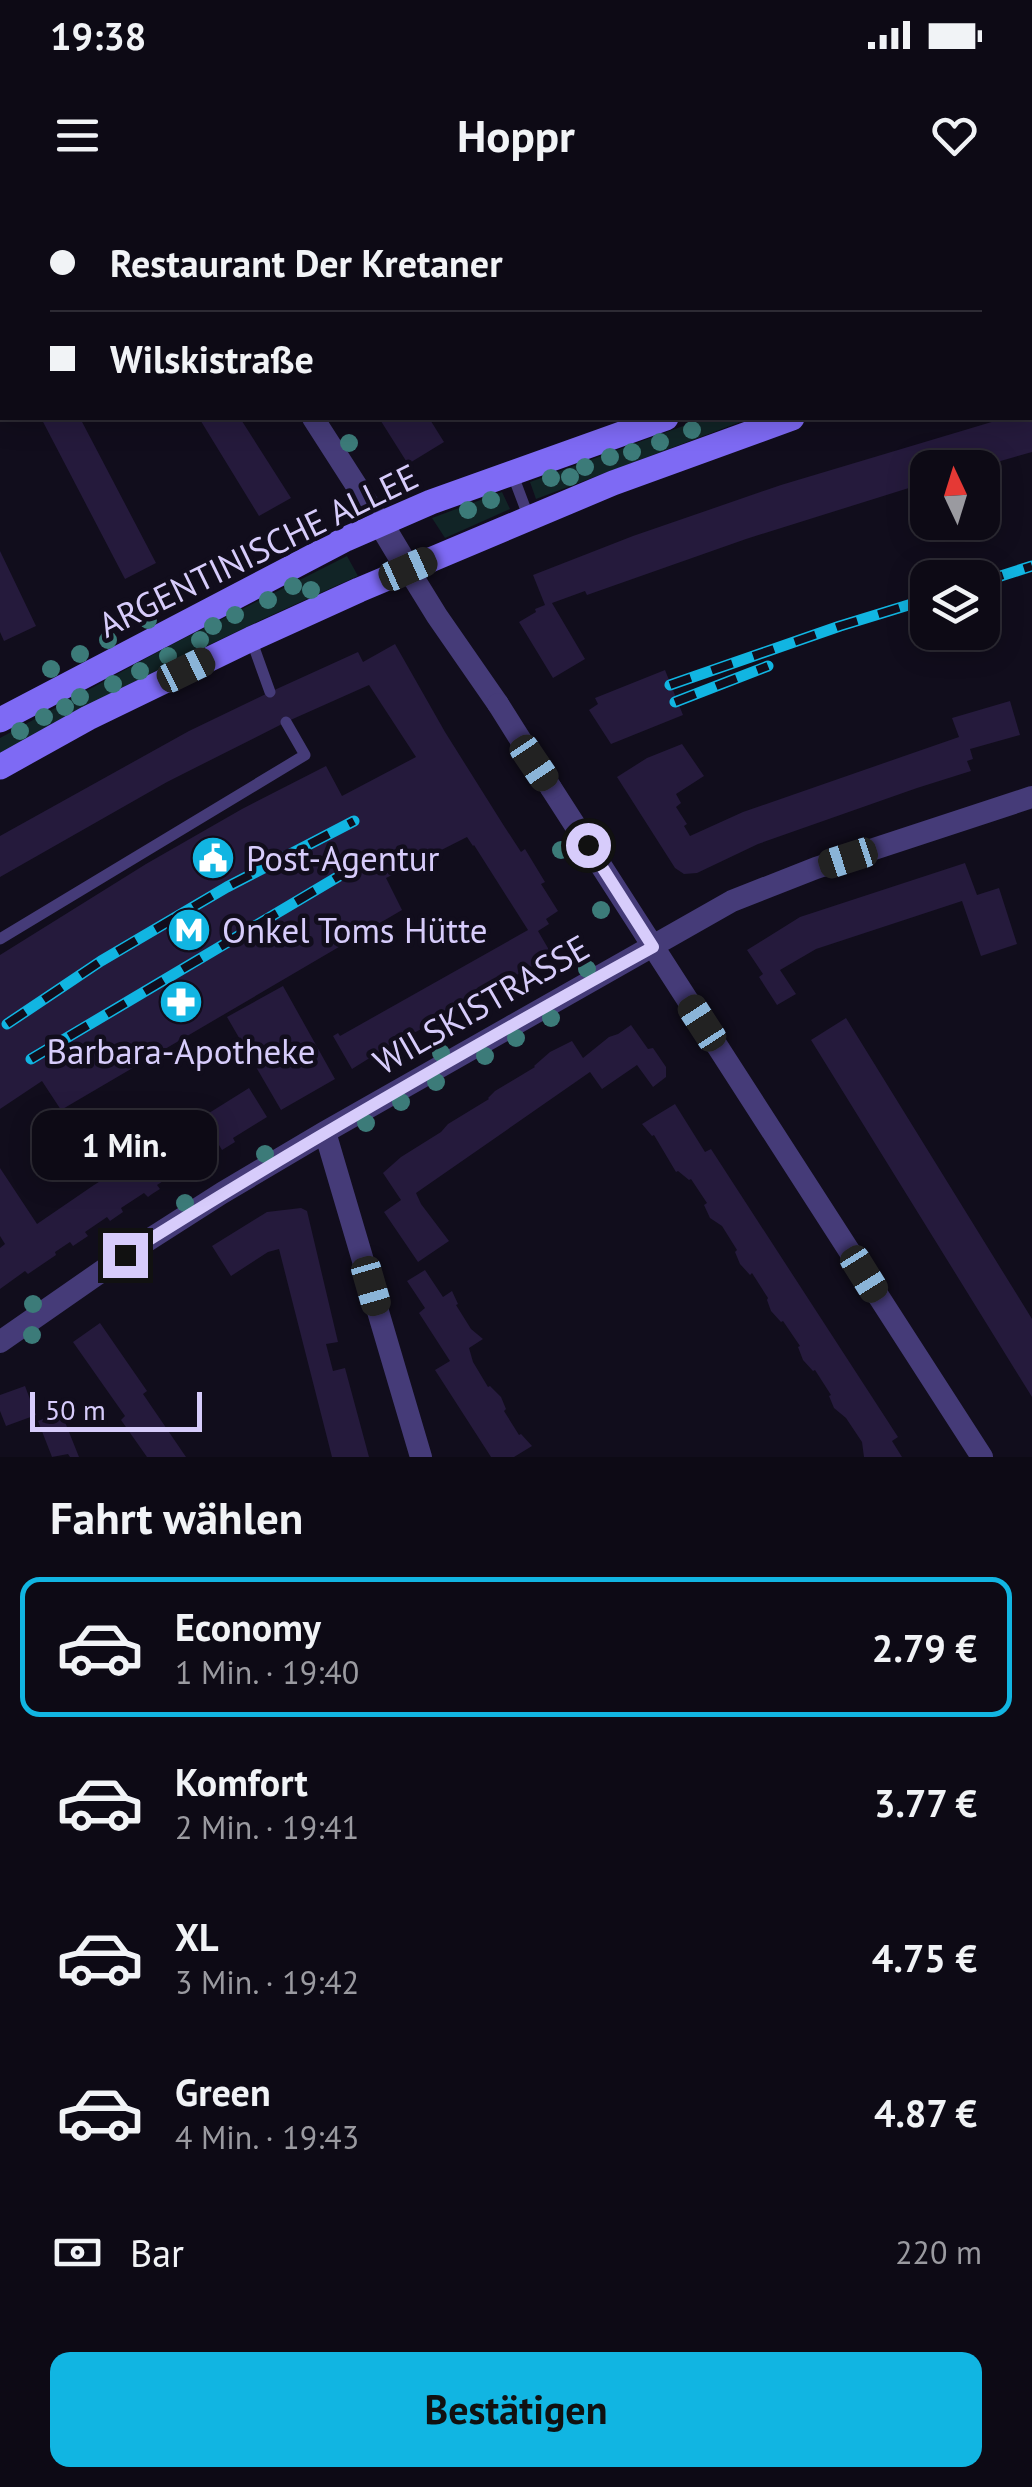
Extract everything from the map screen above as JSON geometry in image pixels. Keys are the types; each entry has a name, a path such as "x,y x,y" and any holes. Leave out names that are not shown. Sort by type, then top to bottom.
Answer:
{"main road":[{"name":"ARGENTINISCHE ALLEE","path":"0,720 346,539 431,502 660,420"},
{"path":"0,767 88,718 250,639 408,569 613,483 786,420"}],"street":[{"path":"314,420 982,1457"},
{"name":"WILSKISTRASSE","path":"0,1342 222,1193 732,901 816,868 1032,798"},
{"path":"325,1132 422,1457"}],"lane":[{"path":"512,473 529,518"},
{"path":"250,639 270,692"},
{"path":"0,939 306,755 286,722"}],"green space":[{"path":"700,420 746,420 536,499 530,482"},
{"path":"502,492 510,509 445,538 432,518"},
{"path":"347,556 358,576 177,660 0,754 0,738 167,647"}],"building":[{"path":"42,420 81,420 156,563 125,579"},
{"path":"200,420 241,420 291,498 259,516"},
{"path":"380,420 430,420 444,442 408,464"},
{"path":"998,420 1032,420 1032,452 1000,461 1000,450 910,450 910,488 587,595 585,591 552,603 585,659 553,678 519,622 545,605 533,575 781,485"},
{"path":"0,551 36,626 4,641 0,632"},
{"path":"395,644 504,826 521,852 525,849 545,882 541,884 558,911 538,931 552,955 515,976 517,981 503,988 500,984 475,999 477,1004 464,1011 461,1007 437,1020 439,1024 426,1032 423,1028 399,1041 402,1046 387,1054 384,1049 352,1069 333,1036 340,1036 528,930 467,837 386,878 402,910 61,1110 42,1081 0,1109 0,955 146,864 326,766 342,796 416,757 369,685 167,782 0,877 0,836 189,731 358,652 363,662"},
{"path":"665,670 683,715 611,744 589,710 598,704 595,698"},
{"path":"1010,701 1020,735 970,749 973,759 967,761 971,771 758,844 697,873 684,874 675,868 617,777 647,758 682,744 704,776 676,794 681,803 676,807 690,836 743,812 959,737 952,718"},
{"path":"965,863 977,895 999,888 1017,944 981,956 962,901 816,949 780,970 796,994 777,1005 747,950 800,917"},
{"path":"283,986 335,1079 281,1110 227,1017"},
{"path":"846,1018 1032,1319 1032,1397 811,1040"},
{"path":"631,1025 666,1067 666,1077 653,1087 637,1065 602,1089 590,1072 416,1193 449,1241 418,1262 384,1212 401,1200 383,1173 495,1091 535,1067 550,1052 572,1041 583,1058"},
{"path":"249,1088 267,1117 233,1138 235,1142 222,1150 219,1145 195,1161 198,1165 185,1174 182,1169 157,1185 160,1189 148,1197 144,1193 121,1208 123,1212 110,1221 107,1217 85,1232 88,1236 73,1246 70,1242 28,1274 25,1271 0,1289 0,1248 5,1244 0,1236 0,1168 37,1224"},
{"path":"675,1104 705,1152 711,1149 898,1437 892,1441 902,1457 864,1457 862,1442 834,1408 831,1395 815,1370 803,1360 800,1346 783,1321 771,1311 768,1298 752,1273 740,1264 737,1250 722,1226 710,1218 704,1205 707,1203 691,1179 676,1172 654,1135 642,1124"},
{"path":"301,1208 307,1211 338,1342 326,1344 333,1371 345,1368 369,1457 332,1457 279,1249 231,1276 212,1246 267,1212"},
{"path":"425,1270 443,1297 452,1291 471,1329 483,1339 469,1348 473,1362 488,1387 501,1397 504,1411 519,1435 532,1446 514,1457 491,1457 435,1370 450,1361 419,1313 425,1308 407,1281"},
{"path":"100,1323 186,1457 147,1457 121,1420 125,1416 73,1342"},
{"path":"25,1386 36,1415 6,1426 0,1411 0,1395"},
{"path":"61,1412 79,1457 52,1457 38,1421"}],"railway":[{"path":"1000,576 1032,566"},
{"path":"670,685 910,605"},
{"path":"675,702 768,666"},
{"path":"7,1024 101,961 227,887 354,821"},
{"path":"31,1059 373,856"}],"place":[{"name":"Post-Agentur","path":"213,858"},
{"name":"Onkel Toms Hütte","path":"189,930"},
{"name":"Barbara-Apotheke","path":"181,1002"}],"route":[{"path":"125,1255 325,1132 653,947 588,845"}]}
